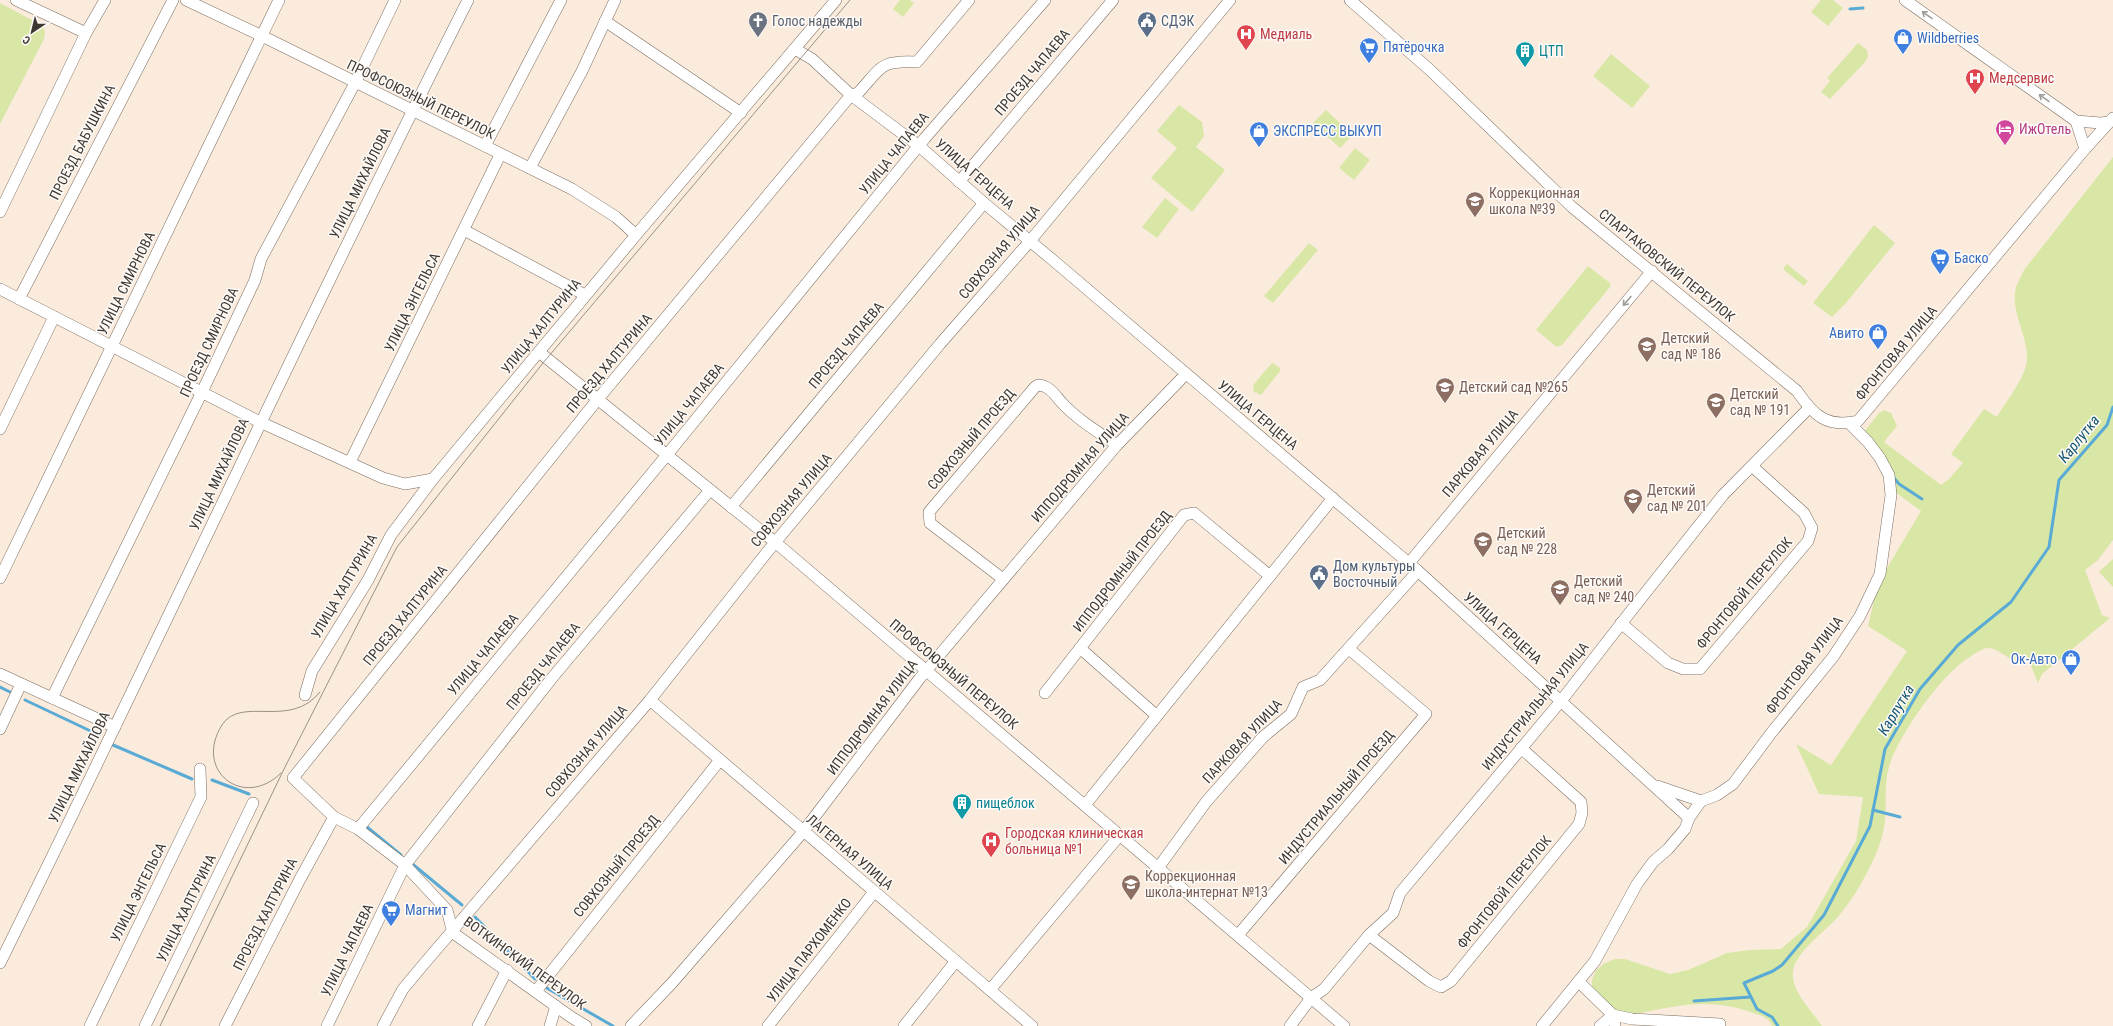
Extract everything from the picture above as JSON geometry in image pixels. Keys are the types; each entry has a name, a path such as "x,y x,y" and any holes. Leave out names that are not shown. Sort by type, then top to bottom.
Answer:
{"street":[{"path":"16,0 86,33"},
{"path":"0,212 86,33 104,0"},
{"name":"ПРОЕЗД БАБУШКИНА","path":"19,299 173,0"},
{"name":"ПРОФСОЮЗНЫЙ ПЕРЕУЛОК","path":"186,0 530,168 572,190 616,217 636,235"},
{"name":"УЛИЦА СМИРНОВА","path":"0,578 279,0"},
{"name":"ПРОЕЗД СМИРНОВА","path":"52,698 202,392 255,280 262,259 355,83 395,0"},
{"name":"УЛИЦА МИХАЙЛОВА","path":"0,963 115,727 260,422 468,0"},
{"path":"485,146 561,0"},
{"path":"530,168 582,71 615,0"},
{"name":"УЛИЦА ХАЛТУРИНА","path":"305,695 312,671 368,580 391,535 433,479 585,295 741,114 836,0"},
{"name":"ПРОЕЗД ХАЛТУРИНА","path":"293,778 598,399 851,95 858,93 886,63 897,61 917,62 968,0"},
{"name":"УЛИЦА ЧАПАЕВА","path":"358,828 666,456 919,146 1044,0"},
{"name":"ПРОЕЗД ЧАПАЕВА","path":"959,182 1113,0"},
{"name":"СОВХОЗНАЯ УЛИЦА","path":"383,1026 403,989 452,929 650,700 775,542 940,344 1030,241 1230,0"},
{"name":"СПАРТАКОВСКИЙ ПЕРЕУЛОК","path":"1350,0 1430,70 1572,206 1797,391 1809,408 1835,424 1849,423"},
{"path":"1905,0 2076,121 2101,123 2111,120"},
{"path":"605,21 741,114"},
{"name":"УЛИЦА ГЕРЦЕНА","path":"795,49 812,58 851,95 919,146 959,182 1409,563 1689,818"},
{"name":"ФРОНТОВАЯ УЛИЦА","path":"1849,423 1858,421 2085,148 2111,120"},
{"path":"2076,121 2085,148"},
{"name":"УЛИЦА ЭНГЕЛЬСА","path":"350,462 500,154"},
{"name":"ПРОЕЗД ЧАПАЕВА","path":"731,507 984,203"},
{"path":"464,230 585,295"},
{"name":"ПАРКОВАЯ УЛИЦА","path":"1409,563 1652,271"},
{"path":"0,290 260,422 383,478 405,484 433,479"},
{"path":"0,429 54,317"},
{"name":"ПРОФСОЮЗНЫЙ ПЕРЕУЛОК","path":"539,352 666,456 775,542 1344,1026"},
{"name":"ИППОДРОМНАЯ УЛИЦА","path":"631,1026 672,983 803,832 927,670 1117,445 1186,374"},
{"name":"СОВХОЗНЫЙ ПРОЕЗД","path":"1003,579 930,523 929,512 1030,393 1038,385 1047,387 1065,406 1087,425 1117,445"},
{"name":"ИНДУСТРИАЛЬНАЯ УЛИЦА","path":"1290,1026 1312,998 1324,989 1369,935 1393,913 1400,893 1561,701 1723,495 1809,408"},
{"name":"ФРОНТОВАЯ УЛИЦА","path":"1701,801 1716,795 1733,784 1772,732 1833,657 1860,616 1880,574 1891,495 1889,475 1868,442 1849,423"},
{"name":"ФРОНТОВОЙ ПЕРЕУЛОК","path":"1621,623 1668,663 1683,669 1700,669 1793,559 1808,541 1812,528 1804,513 1753,466"},
{"name":"ПРОЕЗД ЧАПАЕВА","path":"405,865 552,678 710,490"},
{"path":"1085,805 1333,498"},
{"name":"ИППОДРОМНЫЙ ПРОЕЗД","path":"1045,693 1184,515 1194,513 1270,576"},
{"name":"ПАРКОВАЯ УЛИЦА","path":"1158,868 1206,802 1263,736 1291,714 1303,687 1320,680 1418,571"},
{"path":"1080,648 1157,716"},
{"name":"ИНДУСТРИАЛЬНЫЙ ПРОЕЗД","path":"1238,935 1426,714 1349,649"},
{"path":"0,674 115,727"},
{"path":"0,729 21,684"},
{"name":"ЛАГЕРНАЯ УЛИЦА","path":"650,700 990,990 1028,1025"},
{"name":"ФРОНТОВОЙ ПЕРЕУЛОК","path":"1369,935 1429,981 1442,987 1451,981 1579,824 1582,813 1581,802 1521,748"},
{"name":"СОВХОЗНЫЙ ПРОЕЗД","path":"536,991 720,760"},
{"name":"УЛИЦА ЭНГЕЛЬСА","path":"90,1026 201,797 200,769"},
{"name":"ВОТКИНСКИЙ ПЕРЕУЛОК","path":"293,778 334,817 358,828 405,865 447,910 452,929 456,934 586,1026"},
{"path":"1542,1026 1595,961 1637,884 1653,862 1668,849 1685,829 1689,818 1701,801 1653,785"},
{"name":"УЛИЦА ХАЛТУРИНА","path":"145,1026 254,803"},
{"name":"ПРОЕЗД ХАЛТУРИНА","path":"225,1026 299,881 334,817"},
{"path":"990,990 1120,835"},
{"name":"УЛИЦА ЧАПАЕВА","path":"327,1026 405,865"},
{"name":"УЛИЦА ПАРХОМЕНКО","path":"768,1026 874,892"},
{"path":"904,1026 956,961"},
{"path":"478,1026 507,970"},
{"path":"1579,982 1613,1015 1632,1019 1720,1024"},
{"path":"550,1026 556,1006"},
{"path":"1600,1026 1613,1015"},
{"path":"1613,1015 1615,1026"}],"green space":[{"path":"900,0 910,0 914,3 903,17 893,9"},
{"path":"1821,0 1833,0 1843,8 1828,26 1811,12"},
{"path":"0,3 43,26 45,33 44,39 0,124"},
{"path":"1858,43 1867,50 1868,56 1865,62 1830,99 1821,92 1830,81 1827,78"},
{"path":"1611,54 1650,86 1632,108 1593,76"},
{"path":"1179,105 1202,122 1204,136 1196,147 1225,170 1192,212 1151,178 1177,148 1157,131"},
{"path":"1326,110 1353,135 1340,148 1313,123"},
{"path":"1355,148 1370,160 1354,180 1339,168"},
{"path":"2113,157 2113,540 2098,560 2085,570 2102,615 2110,618 2042,674 2038,683 2029,661 2013,660 1994,649 1986,648 1982,649 1959,665 1922,706 1902,739 1889,767 1886,782 1886,812 1883,834 1870,866 1852,899 1837,918 1811,943 1795,964 1793,978 1798,993 1822,1026 1772,1026 1767,1019 1759,1015 1733,1007 1713,1004 1682,1005 1633,1014 1620,1013 1611,1010 1604,1005 1592,991 1592,980 1596,970 1605,963 1615,959 1625,959 1670,974 1688,970 1727,953 1750,950 1781,949 1807,927 1856,841 1863,797 1819,794 1796,744 1831,765 1907,651 1868,626 1878,583 1921,511 1891,489 1863,433 1879,413 1884,410 1891,413 1897,426 1884,442 1941,485 1949,479 1963,463 1951,454 1984,409 1997,417 2016,388 2024,372 2027,357 2026,348 2015,305 2015,296 2016,287 2024,270"},
{"path":"1165,198 1179,209 1157,238 1142,227"},
{"path":"1874,225 1895,243 1845,304 1832,317 1813,303"},
{"path":"1309,243 1318,250 1273,303 1264,296"},
{"path":"1787,264 1808,281 1804,286 1783,269"},
{"path":"1588,266 1610,283 1610,287 1562,345 1557,347 1536,330"},
{"path":"1273,363 1280,368 1280,371 1261,395 1253,391 1254,384"},
{"path":"2113,559 2113,587 2099,572"}],"waterway":[{"path":"1850,9 1863,8"},
{"name":"Карлутка","path":"1778,1026 1772,1017 1757,1009 1744,983 1773,971 1782,965 1824,915 1870,826 1885,749 1920,689 1958,645 2011,602 2049,547 2059,480 2107,425 2113,407"},
{"path":"1894,478 1899,484 1922,499"},
{"path":"0,687 12,693"},
{"path":"25,700 99,735"},
{"path":"113,745 192,779"},
{"path":"212,780 249,794"},
{"path":"1873,810 1900,817"},
{"path":"367,827 401,855"},
{"path":"410,862 462,905"},
{"path":"475,917 535,979"},
{"path":"545,987 613,1026"},
{"path":"1694,1001 1750,997"}],"tram line":[{"path":"160,1026 284,769 397,547 543,363 850,0"},
{"path":"281,773 267,783 252,788 238,786 227,780 218,770 214,757 215,742 222,725 230,717 241,713 295,709 308,703 320,692"}],"place":[{"name":"Голос надежды","path":"758,38"},
{"name":"СДЭК","path":"1147,38"},
{"name":"Медиаль","path":"1246,51"},
{"name":"Wildberries","path":"1903,55"},
{"name":"Пятёрочка","path":"1369,64"},
{"name":"ЦТП","path":"1525,68"},
{"name":"Медсервис","path":"1975,95"},
{"name":"ИжОтель","path":"2005,146"},
{"name":"ЭКСПРЕСС ВЫКУП","path":"1259,148"},
{"name":"Коррекционная школа №39","path":"1475,218"},
{"name":"Баско","path":"1940,275"},
{"name":"Авито","path":"1878,350"},
{"name":"Детский сад № 186","path":"1647,363"},
{"name":"Детский сад №265","path":"1445,404"},
{"name":"Детский сад № 191","path":"1716,419"},
{"name":"Детский сад № 201","path":"1633,515"},
{"name":"Детский сад № 228","path":"1483,558"},
{"name":"Дом культуры Восточный","path":"1319,591"},
{"name":"Детский сад № 240","path":"1560,606"},
{"name":"Ок-Авто","path":"2071,676"},
{"name":"пищеблок","path":"962,820"},
{"name":"Городская клиническая больница №1","path":"991,858"},
{"name":"Коррекционная школа-интернат №13","path":"1131,901"},
{"name":"Магнит","path":"391,927"}]}
